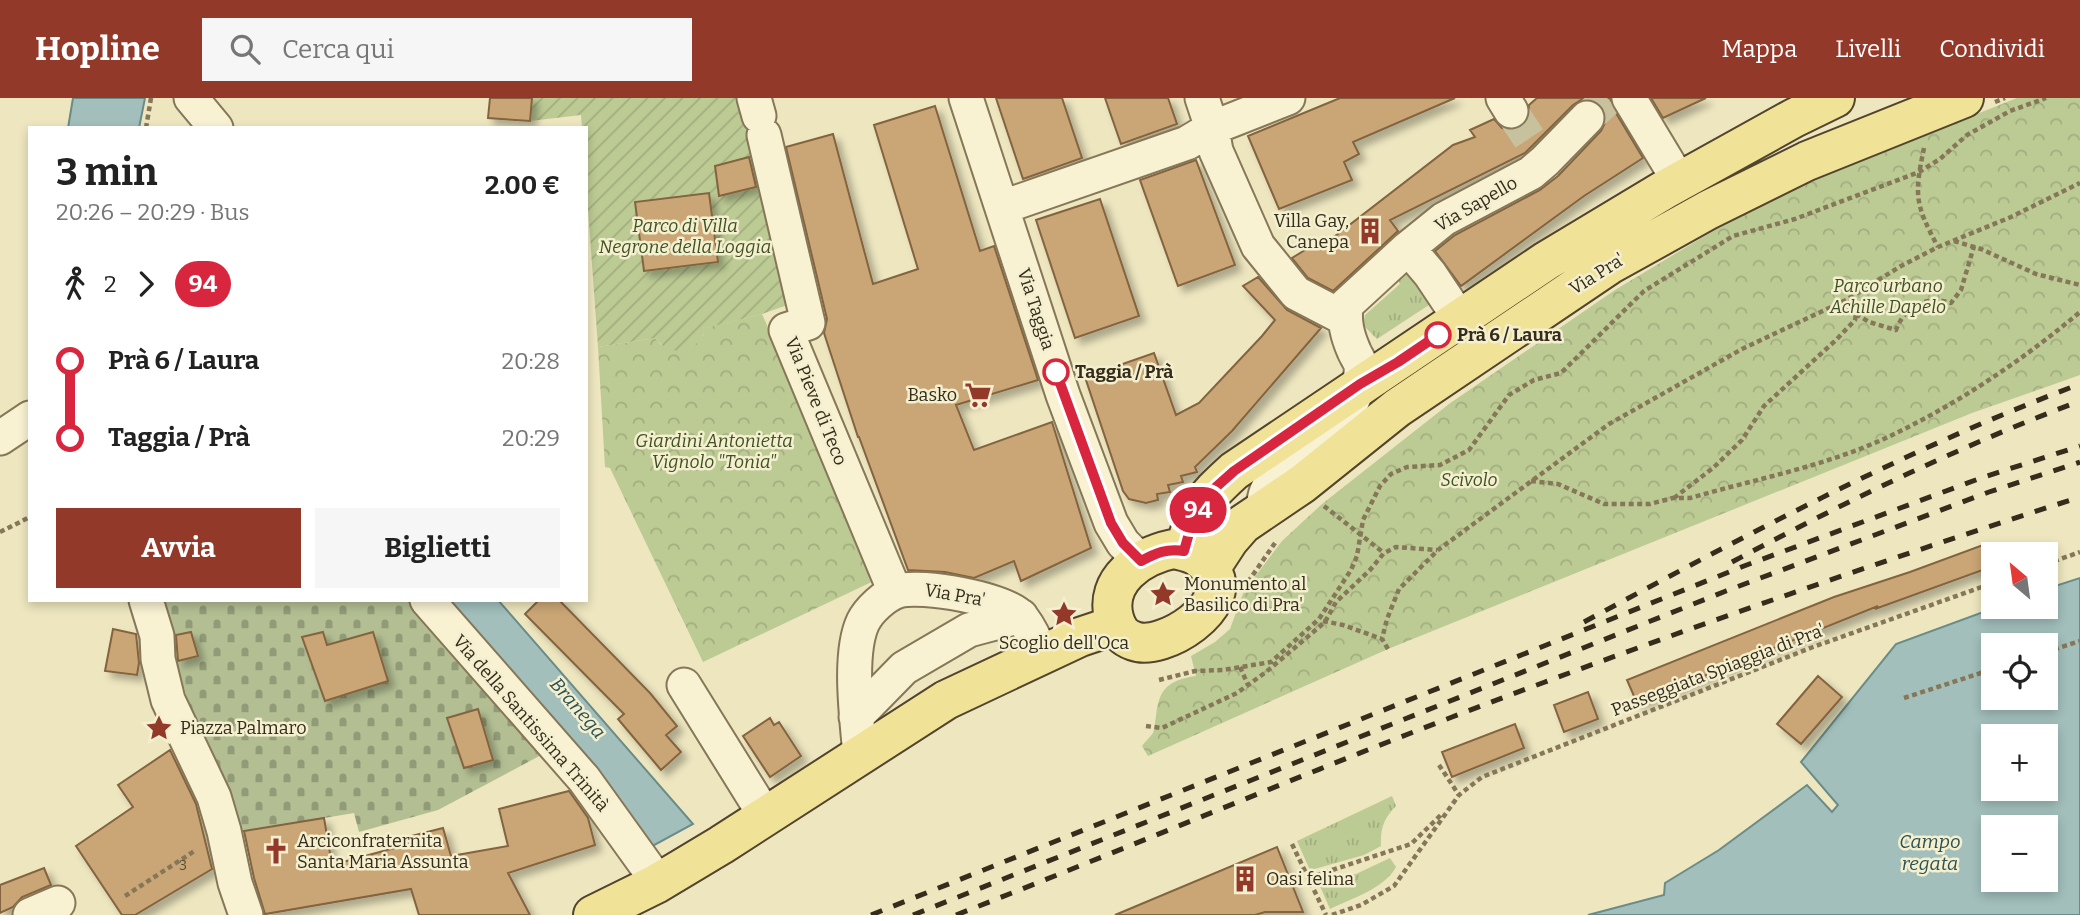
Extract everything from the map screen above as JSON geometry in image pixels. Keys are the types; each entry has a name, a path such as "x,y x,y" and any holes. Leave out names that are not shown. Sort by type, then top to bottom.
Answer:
{"main road":[{"path":"1197,560 1193,519 1206,496 1234,471 1356,379 1398,362 1546,261 1679,181 1835,98"},
{"name":"Via Pra'","path":"1197,560 1236,532 1274,521 1302,484 1397,408 1609,265 1709,210 1807,161 1975,102"},
{"path":"1172,549 1197,560 1216,578 1216,596 1198,619 1165,638 1143,643 1125,636 1116,625 1112,610 1118,581 1141,561 1158,552 1172,549"},
{"path":"593,915 660,881 721,845 946,700 1080,637 1116,625"}],"street":[{"path":"191,98 214,126"},
{"name":"Via Taggia","path":"966,98 1063,396 1111,523 1123,543 1141,561"},
{"path":"1003,207 1187,143 1207,113 1288,98"},
{"path":"1629,98 1679,181"},
{"name":"Via Sapello","path":"1344,318 1346,305 1408,248 1444,219 1531,173 1541,155 1601,105"},
{"path":"1207,113 1216,151 1258,246 1296,293 1344,318 1356,379 1337,428 1273,479 1263,499 1274,521"},
{"name":"Via Pieve di Teco","path":"759,116 808,323 782,319 895,592"},
{"path":"1408,248 1430,274 1460,319"},
{"path":"0,438 28,419"},
{"name":"Via Pra'","path":"895,592 914,588 946,592 993,602 1021,616"},
{"path":"860,755 855,697 857,645 863,622 877,604 895,592"},
{"path":"147,602 157,636 158,659 168,700 214,797 235,883 246,915"},
{"name":"Via della Santissima Trinità","path":"429,602 584,779 660,881"},
{"path":"856,717 904,668 969,631 1021,616 1042,654"},
{"path":"684,685 766,817"}],"path":[{"path":"146,126 151,98"},
{"path":"1975,102 2005,98"},
{"path":"1174,667 1158,680 1195,671 1223,670 1271,662 1319,619 1351,570 1357,556 1363,520 1380,486 1391,474 1407,467 1440,465 1469,450 1509,395 1534,380 1561,373 1644,291 1733,236 1795,219 1919,172 1940,159 1967,135 2010,111 2046,98"},
{"path":"1926,135 1917,195 1921,215 1938,247"},
{"path":"1382,639 1399,589 1438,550 1609,424 1742,349 1846,300 1900,266 2080,183"},
{"path":"1954,240 1974,246 2036,274 2080,285"},
{"path":"1846,300 1856,314 1869,322 1896,331 1901,319 1916,304 1937,300 1951,303 1961,290 1974,246"},
{"path":"1531,481 1558,484 1604,504 1650,504 1673,498 1690,498 1807,467 1887,438 1935,412 2055,333 2080,312"},
{"path":"1673,498 1713,468 1742,440 1764,406 1836,341 1855,320 1856,314"},
{"path":"1318,501 1384,553"},
{"path":"0,532 28,518"},
{"path":"1242,590 1274,521"},
{"path":"1146,726 1162,728 1237,693 1305,641 1325,622 1336,602 1384,553 1396,547 1438,550"},
{"path":"2058,560 2080,552"},
{"name":"Passeggiata Spiaggia di Pra'","path":"1451,805 1482,777 1801,652 1981,587"},
{"path":"1319,619 1382,639 1388,649"},
{"path":"2058,648 2080,641"},
{"path":"1240,666 1248,685"},
{"path":"1904,698 1981,673"},
{"path":"1439,765 1459,795"},
{"path":"1308,878 1411,844 1451,805"},
{"path":"1332,915 1362,905 1394,886 1451,805"},
{"path":"1292,844 1326,915"},
{"path":"125,896 196,850"}],"green space":[{"name":"Parco di Villa Negrone della Loggia","path":"532,98 749,98 796,302 706,328 697,343 684,350 669,349 655,338 598,347 588,210 588,126 582,126 581,115 530,121"},
{"name":"Parco urbano Achille Dapelo","path":"2017,98 2080,98 2080,375 1972,413 1388,649 1148,756 1142,746 1153,733 1157,706 1163,692 1172,683 1196,676 1191,656 1215,642 1230,629 1244,591 1282,541 1322,504 1449,404 1615,290 1718,228 1850,159 1864,159"},
{"path":"1405,264 1435,301 1377,339 1363,325 1365,315 1400,284 1396,274"},
{"name":"Giardini Antonietta Vignolo \"Tonia\"","path":"762,314 880,578 703,662 610,468 605,467 598,347 655,338 661,345 703,336 705,328"},
{"path":"158,602 414,602 545,753 438,810 359,832 354,813 229,834"},
{"path":"1392,796 1396,806 1384,824 1381,846 1364,855 1311,870 1309,868 1297,841"},
{"path":"1390,858 1396,867 1384,881 1330,909 1319,884 1340,875 1356,874"}],"water":[{"path":"73,98 145,98 139,126 68,126"},
{"name":"Campo regata","path":"2080,578 2080,915 1588,915 1664,895 1665,883 1719,850 1807,785 1832,812 1838,805 1801,762 1896,644 1981,613 1981,620 2058,620 2058,585"},
{"name":"Branega","path":"439,602 500,602 693,824 647,849"}],"building":[{"path":"490,98 532,98 530,121 488,118"},
{"path":"996,98 1062,98 1082,158 1023,179"},
{"path":"1105,98 1168,98 1177,124 1121,144"},
{"path":"1340,98 1455,98 1353,142 1359,154 1344,162 1352,180 1279,209 1248,136"},
{"path":"1537,98 1610,98 1613,108 1643,158 1584,196 1461,286 1435,251 1455,235 1540,190 1558,176 1601,131 1606,113 1600,104 1591,99 1581,100 1525,153 1390,220 1398,231 1333,291 1308,278 1292,258 1323,239 1326,243 1453,145 1475,137 1470,130 1494,119 1502,128 1512,130 1522,127 1528,120 1529,105"},
{"path":"1651,98 1706,98 1663,118"},
{"path":"935,106 980,251 994,246 1038,380 956,405 974,450 1052,422 1091,548 1021,581 1014,561 974,578 945,572 908,570 858,437 824,333 827,319 786,147 833,134 873,284 918,269 874,125"},
{"path":"749,157 756,187 719,196 715,166"},
{"path":"1196,160 1235,265 1178,286 1140,180"},
{"path":"709,193 718,262 644,271 635,202"},
{"path":"1100,199 1139,316 1075,338 1036,220"},
{"path":"1258,277 1287,310 1321,328 1232,431 1195,467 1197,472 1181,476 1183,482 1168,485 1170,492 1157,494 1158,500 1146,503 1129,499 1123,491 1085,377 1154,353 1176,415 1199,403 1275,320 1243,286"},
{"path":"1981,546 1981,571 1875,609 1878,606 1637,703 1627,680 1834,597"},
{"path":"537,602 561,602 650,693 677,726 666,735 681,752 661,770 618,719 624,714 525,614"},
{"path":"113,629 136,634 139,663 137,675 105,671"},
{"path":"191,632 198,656 178,661 176,635"},
{"path":"323,632 327,645 373,632 388,681 325,701 302,637"},
{"path":"1818,676 1842,697 1801,744 1777,724"},
{"path":"1588,692 1598,719 1564,732 1554,705"},
{"path":"478,709 493,760 464,768 447,718"},
{"path":"770,718 774,725 779,722 801,756 770,777 743,736"},
{"path":"1515,724 1524,748 1452,777 1442,752"},
{"path":"170,750 196,804 212,869 135,915 122,915 76,846 133,807 118,785"},
{"path":"569,791 588,818 595,845 508,873 530,915 419,915 411,889 265,914 244,831 324,818 332,865 398,847 396,840 443,828 451,856 508,846 499,809"},
{"name":"Oasi felina","path":"1277,847 1303,912 1265,912 1255,915 1115,915"},
{"path":"44,868 51,885 22,897 13,907 0,913 0,885"}],"tunnel":[{"path":"1587,118 1608,99"},
{"path":"1511,111 1537,150"}],"railway":[{"path":"1584,622 1890,465 1952,436 2080,384"},
{"path":"1732,562 1903,476 2080,401"},
{"path":"871,915 1744,566 1981,478 2080,446"},
{"path":"913,915 1726,591 1989,492 2080,462"},
{"path":"956,915 1397,738 1545,682 1811,587 2080,497"}],"bus line":[{"name":"94","path":"1056,372 1111,523 1123,543 1141,561 1158,552 1172,549 1184,551 1193,519 1206,496 1234,471 1360,384 1438,335"}],"place":[{"name":"Villa Gay, Canepa","path":"1370,231"},
{"name":"Prà 6 / Laura","path":"1438,335"},
{"name":"Taggia / Prà","path":"1056,372"},
{"name":"Basko","path":"978,395"},
{"name":"Monumento al Basilico di Pra'","path":"1163,594"},
{"name":"Scoglio dell'Oca","path":"1064,614"},
{"name":"Piazza Palmaro","path":"159,728"},
{"name":"Arciconfraternita Santa Maria Assunta","path":"276,851"},
{"name":"Oasi felina","path":"1245,879"}],"park label":[{"name":"Scivolo","path":"1469,480"}]}
